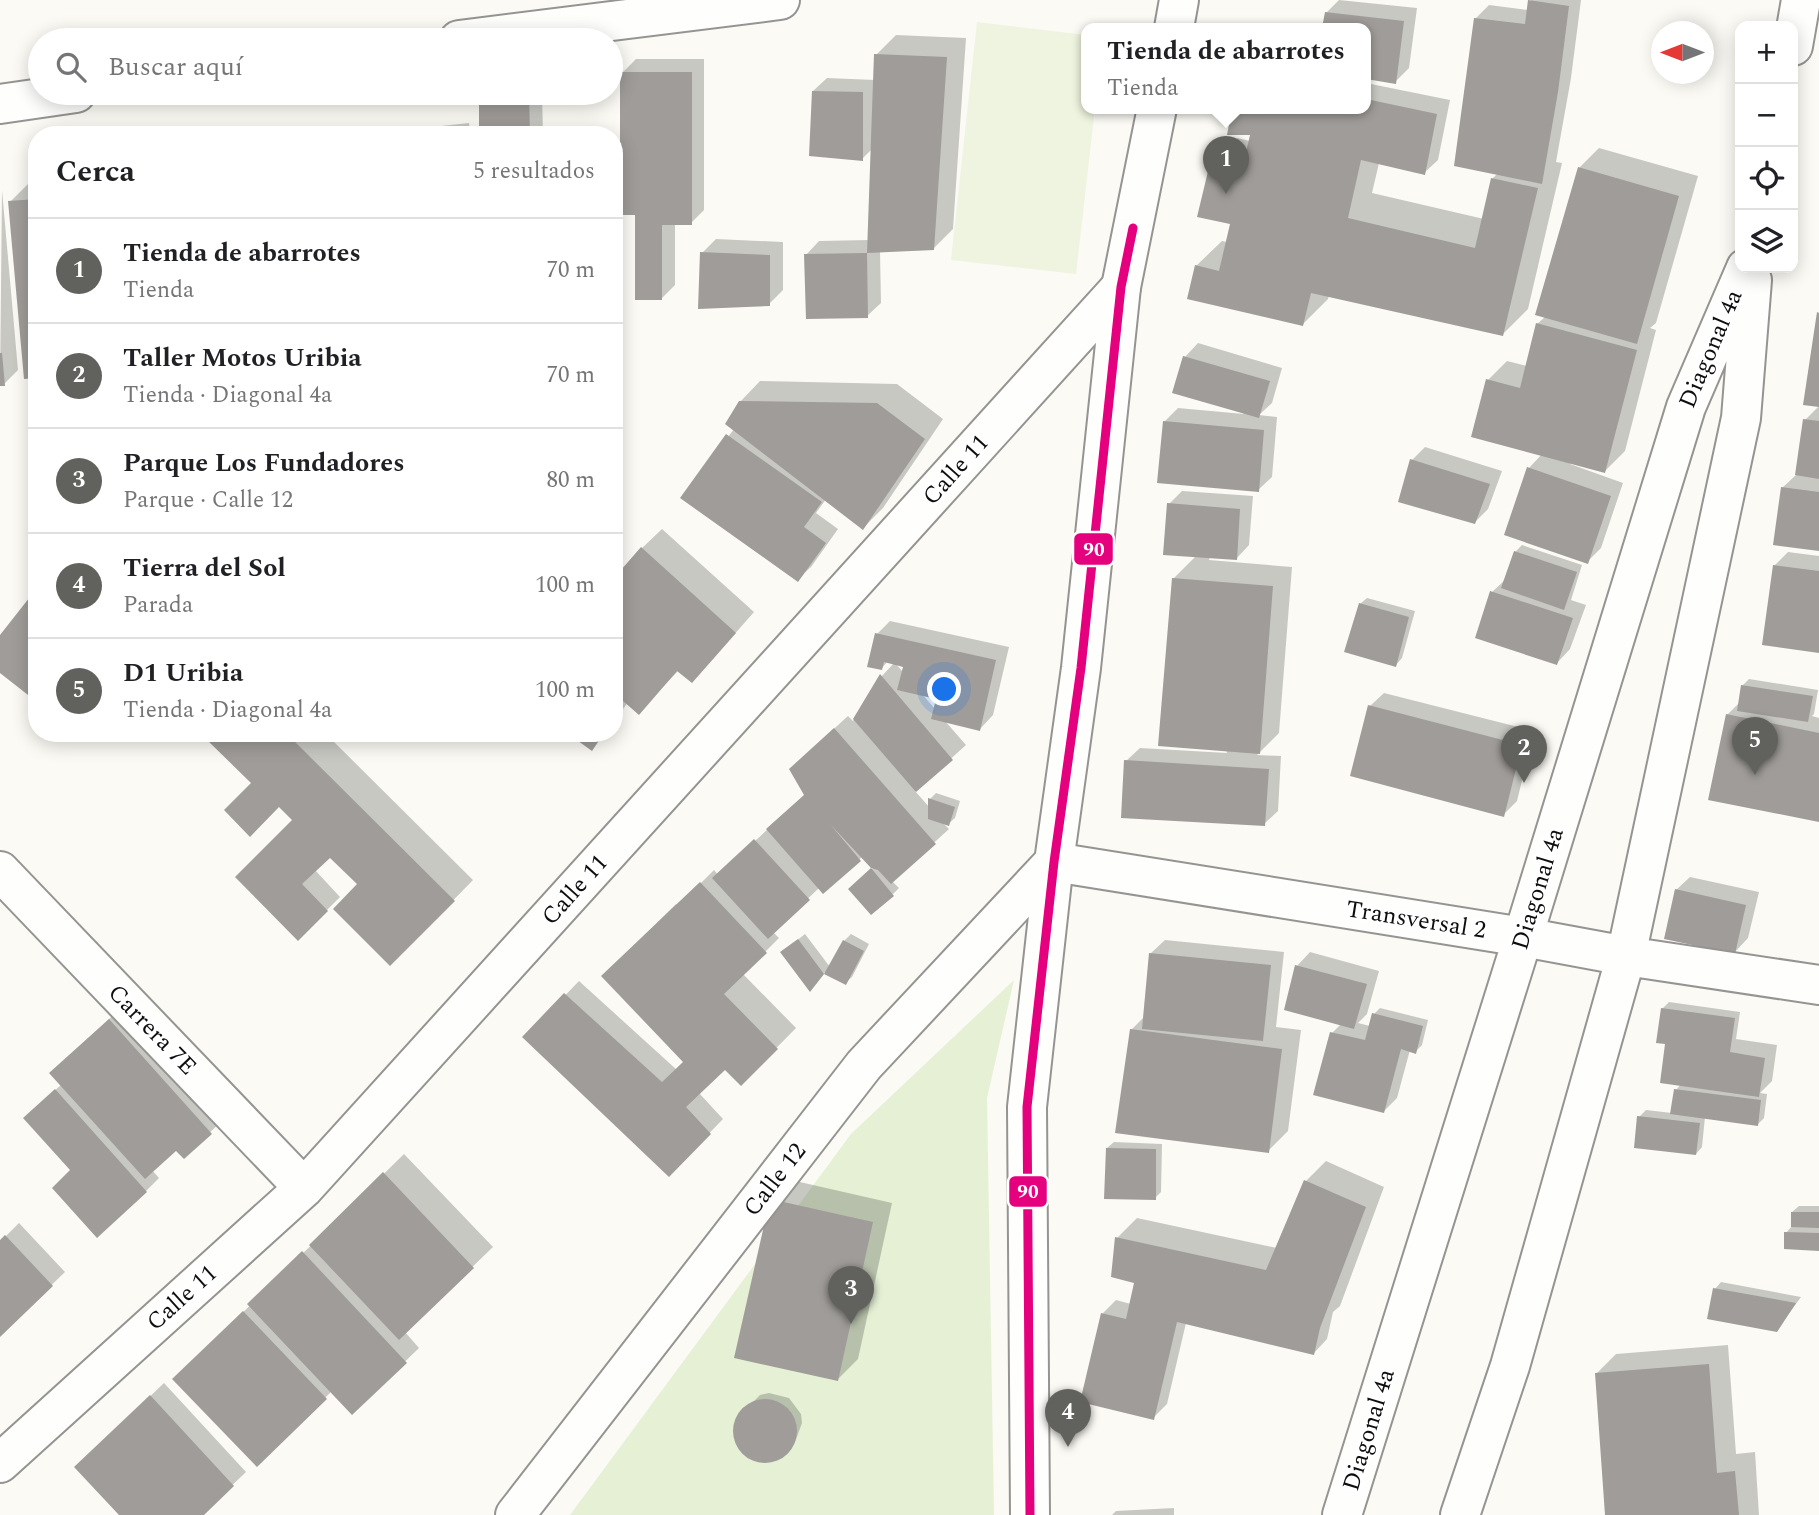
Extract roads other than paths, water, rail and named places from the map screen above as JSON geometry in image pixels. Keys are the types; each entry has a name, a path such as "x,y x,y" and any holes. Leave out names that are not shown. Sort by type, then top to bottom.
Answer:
{"street":[{"path":"555,28 780,0"},
{"path":"1175,23 1179,0"},
{"path":"1797,21 1801,0"},
{"path":"0,104 28,100"},
{"path":"1030,1515 1027,1107 1054,862 1081,668 1121,287 1156,114"},
{"name":"Diagonal 4a","path":"1342,1515 1686,407 1744,273"},
{"name":"Diagonal 4a","path":"1460,1515 1510,1366 1626,956 1741,418 1753,273"},
{"name":"Calle 11","path":"0,1463 304,1188 1121,287"},
{"name":"Transversal 2","path":"1054,862 1819,985"},
{"name":"Calle 12","path":"514,1515 864,1065 1054,862"},
{"name":"Carrera 7E","path":"0,871 304,1188"}],"place":[{"name":"Tienda de abarrotes","path":"1226,194"},
{"name":"D1 Uribia","path":"1755,775"},
{"name":"Taller Motos Uribia","path":"1524,783"},
{"name":"Parque Los Fundadores","path":"851,1324"},
{"name":"Tierra del Sol","path":"1068,1447"}]}
